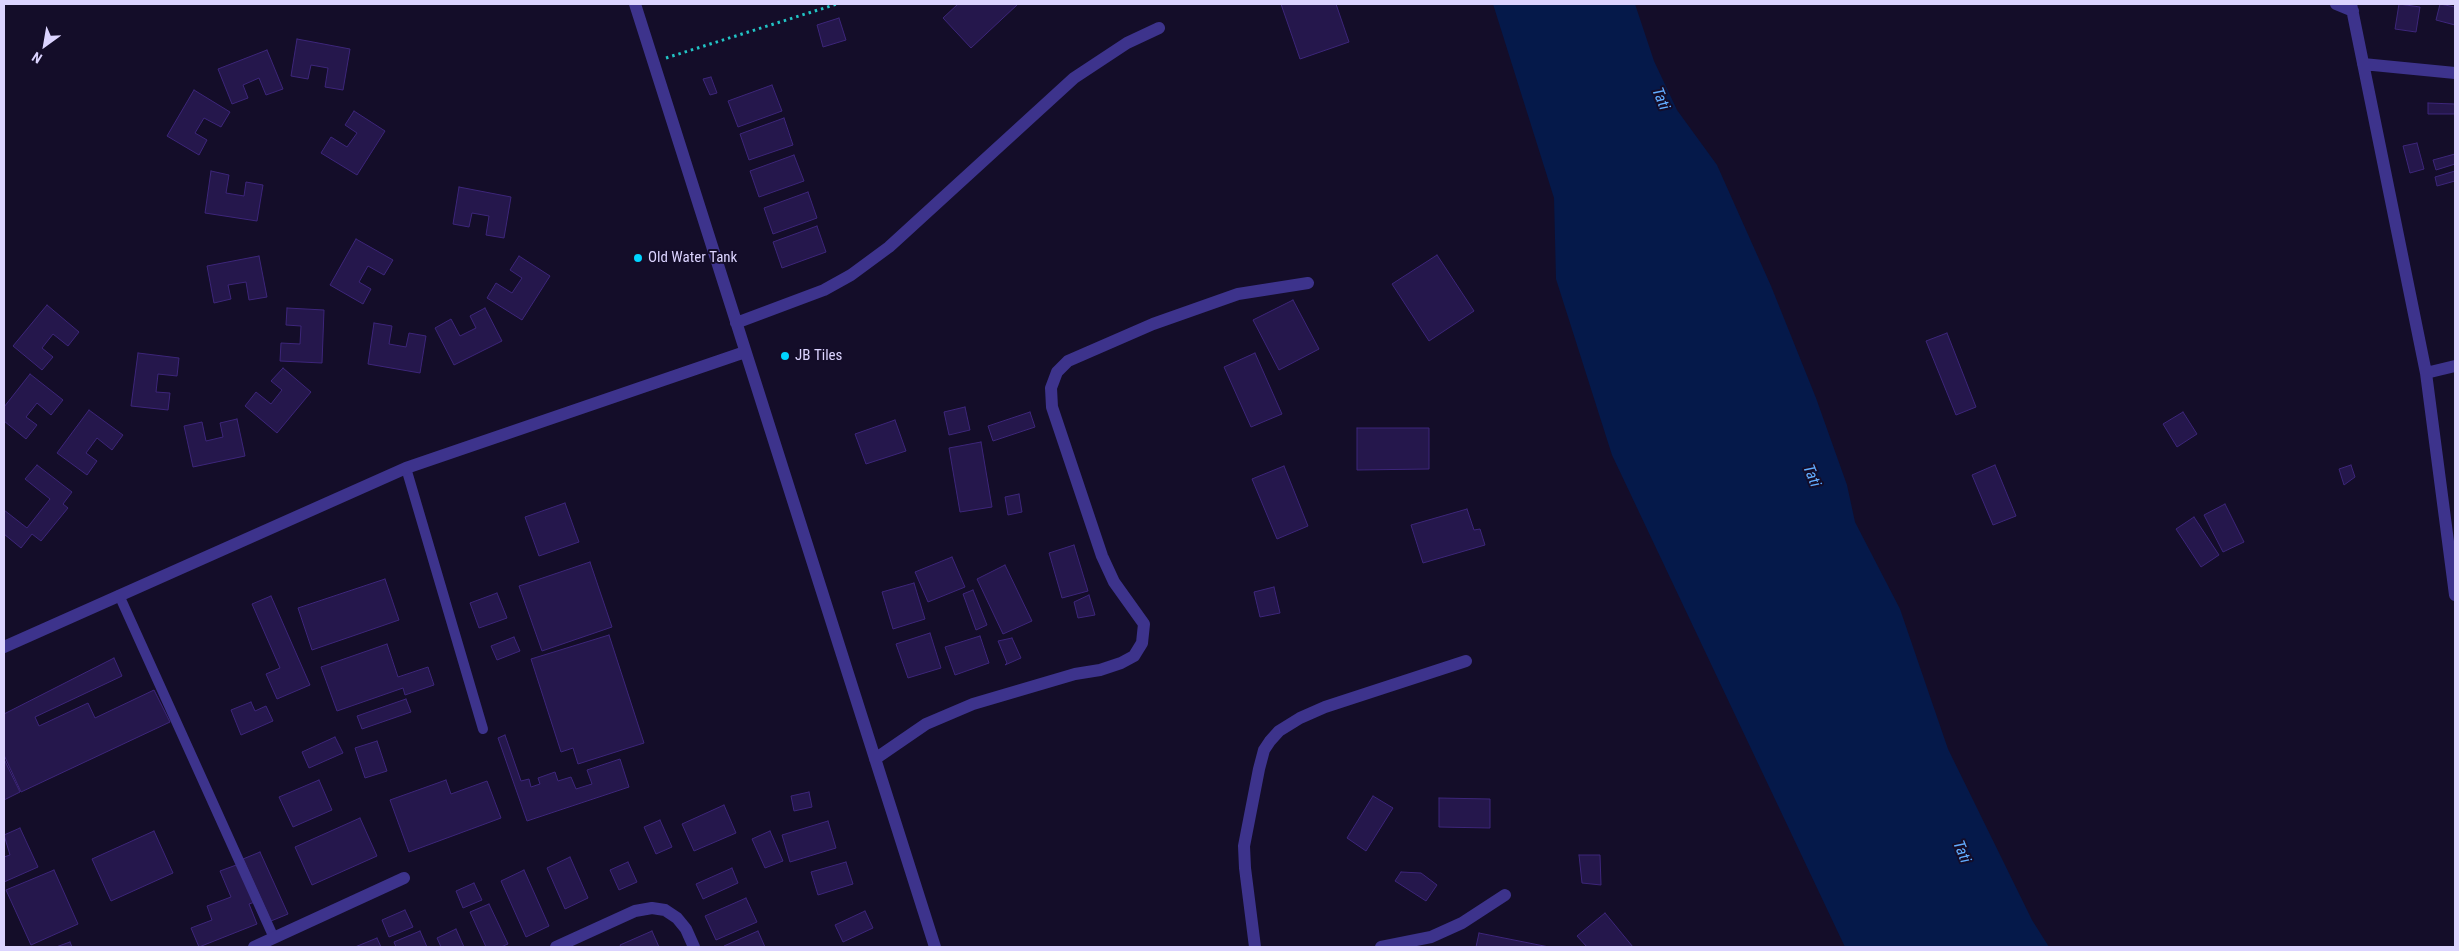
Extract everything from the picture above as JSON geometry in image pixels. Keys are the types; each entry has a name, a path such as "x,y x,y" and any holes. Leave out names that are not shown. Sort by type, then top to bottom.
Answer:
{"street":[{"path":"635,4 935,947"},
{"path":"2336,4 2352,8 2426,373 2455,595"},
{"path":"736,323 824,290 852,275 889,247 1074,78 1110,53 1160,28"},
{"path":"2363,64 2455,73"},
{"path":"875,758 926,724 973,704 1075,674 1100,670 1121,663 1134,656 1142,643 1144,624 1114,582 1102,556 1052,406 1051,388 1058,372 1068,361 1153,324 1238,294 1308,283"},
{"path":"4,647 406,468 745,352"},
{"path":"2426,373 2455,366"},
{"path":"1255,947 1244,846 1259,769 1264,750 1270,741 1286,726 1325,707 1466,661"},
{"path":"254,947 404,878"},
{"path":"1381,947 1431,937 1462,923 1505,895"},
{"path":"556,947 635,911 652,908 665,910 677,918 686,929 694,947"}],"lane":[{"path":"406,468 483,729"},
{"path":"119,595 274,938"}],"path":[{"path":"654,62 837,4"}],"water":[{"name":"Tati","path":"1493,4 1635,4 1654,61 1677,110 1717,165 1771,286 1816,398 1847,485 1855,522 1900,609 1948,749 2032,920 2049,947 1845,947 1612,455 1556,279 1554,198"}],"building":[{"path":"958,4 1018,4 971,48 943,18"},
{"path":"1281,4 1336,4 1349,42 1300,59"},
{"path":"2399,4 2420,7 2416,32 2395,29"},
{"path":"2440,4 2455,7 2455,25 2436,20"},
{"path":"839,18 846,40 823,47 817,25"},
{"path":"297,39 350,49 343,90 325,87 328,68 311,65 308,79 291,76"},
{"path":"267,50 283,89 266,95 259,78 243,85 248,98 232,104 218,69"},
{"path":"711,77 717,93 710,95 703,79"},
{"path":"772,85 782,111 738,127 728,101"},
{"path":"194,90 230,112 221,127 204,118 195,133 207,140 199,155 167,136"},
{"path":"2428,103 2455,104 2455,114 2428,114"},
{"path":"354,111 385,131 357,175 321,153 331,137 347,147 357,133 345,125"},
{"path":"784,118 793,145 749,160 740,134"},
{"path":"2417,143 2424,169 2410,173 2403,146"},
{"path":"2455,154 2455,164 2436,170 2433,160"},
{"path":"794,155 804,181 759,197 750,171"},
{"path":"211,171 229,175 226,193 244,196 246,182 263,185 257,221 205,213"},
{"path":"2455,171 2455,181 2437,186 2435,177"},
{"path":"459,187 511,197 504,238 486,235 489,216 472,213 469,227 453,224"},
{"path":"808,192 817,218 773,234 764,208"},
{"path":"817,226 826,252 782,268 773,242"},
{"path":"356,239 393,260 384,275 368,266 359,282 371,289 363,304 330,285"},
{"path":"1437,255 1474,311 1429,341 1392,284"},
{"path":"259,256 267,297 249,300 246,282 228,285 231,299 214,303 207,266"},
{"path":"519,256 550,276 522,320 487,298 496,283 512,293 522,278 510,270"},
{"path":"1293,300 1319,349 1279,370 1253,320"},
{"path":"47,305 79,332 68,346 53,334 42,348 53,357 42,370 13,346"},
{"path":"287,308 324,310 322,363 280,361 281,343 300,344 301,326 286,325"},
{"path":"485,308 502,341 454,365 435,328 451,319 460,336 476,328 470,316"},
{"path":"374,323 392,326 389,344 406,347 409,333 426,336 420,373 368,364"},
{"path":"1947,333 1976,407 1956,415 1926,341"},
{"path":"138,353 179,358 177,376 158,374 156,392 170,393 168,410 131,406"},
{"path":"1255,353 1282,414 1251,427 1224,367"},
{"path":"283,368 311,392 277,433 245,406 256,392 271,404 282,390 271,381"},
{"path":"30,374 63,400 51,415 37,403 26,417 37,425 26,439 4,421 4,407"},
{"path":"965,407 970,430 949,435 944,412"},
{"path":"89,410 123,435 112,450 97,438 86,453 97,461 87,475 57,453"},
{"path":"1030,412 1035,427 993,441 988,426"},
{"path":"2183,412 2197,434 2177,447 2163,424"},
{"path":"237,419 245,456 193,467 184,426 202,422 206,441 223,437 220,423"},
{"path":"895,420 906,451 866,464 855,434"},
{"path":"1357,428 1429,428 1429,469 1357,470"},
{"path":"981,442 992,507 960,512 949,448"},
{"path":"37,465 72,492 63,504 68,508 41,541 32,534 21,548 4,534 4,510 27,528 50,499 25,479"},
{"path":"1995,465 2016,516 1993,525 1972,475"},
{"path":"2351,465 2355,477 2344,485 2339,469"},
{"path":"1284,466 1308,526 1277,539 1252,479"},
{"path":"1019,494 1022,512 1008,515 1005,497"},
{"path":"565,503 579,542 539,556 525,517"},
{"path":"2225,504 2244,542 2223,552 2204,515"},
{"path":"1467,509 1474,530 1480,529 1485,545 1423,563 1411,525"},
{"path":"2194,517 2219,555 2201,567 2176,529"},
{"path":"1074,545 1088,591 1062,598 1049,553"},
{"path":"952,557 965,587 928,602 915,572"},
{"path":"590,562 612,627 542,651 519,586"},
{"path":"1005,565 1032,621 1003,634 977,579"},
{"path":"385,579 399,620 312,650 298,608"},
{"path":"914,583 925,619 893,629 882,592"},
{"path":"1274,587 1280,613 1260,617 1254,592"},
{"path":"973,590 987,625 976,630 963,594"},
{"path":"497,593 507,618 479,628 470,603"},
{"path":"1089,595 1095,615 1078,618 1074,602"},
{"path":"271,596 310,685 277,699 266,674 280,668 252,604"},
{"path":"930,633 941,668 908,678 896,644"},
{"path":"609,635 644,743 578,764 573,748 561,752 531,659"},
{"path":"980,636 989,663 955,675 945,647"},
{"path":"514,637 520,651 497,660 491,646"},
{"path":"1012,638 1021,658 1005,665 1007,663 998,641"},
{"path":"387,644 398,677 428,667 434,685 405,695 403,688 337,711 321,667"},
{"path":"114,658 122,676 35,717 39,726 88,703 95,718 154,690 170,722 21,792 4,755 4,714"},
{"path":"406,699 411,712 362,729 357,716"},
{"path":"251,702 255,711 266,706 273,721 241,735 231,710"},
{"path":"505,735 521,781 529,779 531,787 540,784 538,778 555,772 558,781 571,777 576,789 592,784 587,770 620,759 629,787 527,821 498,738"},
{"path":"335,737 343,753 309,768 302,752"},
{"path":"377,741 387,771 365,778 355,748"},
{"path":"4,759 20,792 4,800"},
{"path":"319,780 332,810 293,827 279,797"},
{"path":"446,780 451,794 487,781 501,818 409,852 390,800"},
{"path":"809,792 812,807 794,811 791,796"},
{"path":"1373,796 1393,808 1366,851 1347,838"},
{"path":"1439,798 1490,799 1490,828 1439,827"},
{"path":"724,805 736,833 694,851 682,824"},
{"path":"360,818 377,856 312,885 295,847"},
{"path":"660,820 672,847 656,854 644,827"},
{"path":"828,821 836,848 790,862 782,835"},
{"path":"20,828 38,867 4,882 4,857 10,855 4,835"},
{"path":"154,831 173,873 111,901 92,859"},
{"path":"770,831 783,861 765,868 752,839"},
{"path":"260,852 288,914 271,921 243,859"},
{"path":"1579,855 1600,855 1601,885 1582,883"},
{"path":"570,857 588,898 565,909 547,868"},
{"path":"628,862 637,882 619,890 610,870"},
{"path":"846,862 853,884 818,895 811,872"},
{"path":"239,864 255,902 249,904 257,924 199,947 191,928 212,920 207,906 231,897 220,871"},
{"path":"732,868 738,883 703,899 696,884"},
{"path":"54,870 78,924 31,945 6,890"},
{"path":"524,870 549,926 526,937 501,881"},
{"path":"1401,872 1421,873 1437,885 1426,901 1395,881"},
{"path":"474,883 482,900 463,908 456,891"},
{"path":"746,898 757,922 716,940 705,916"},
{"path":"489,904 508,944 501,947 486,947 470,912"},
{"path":"405,910 413,927 389,937 382,920"},
{"path":"865,911 873,928 843,942 835,925"},
{"path":"1605,913 1633,947 1587,947 1577,936"},
{"path":"456,929 464,947 441,947 437,938"},
{"path":"420,931 427,947 396,947 394,942"},
{"path":"652,931 659,947 621,947 620,945"},
{"path":"758,931 765,947 724,946"},
{"path":"1479,933 1549,947 1476,947"},
{"path":"377,938 381,947 355,947"},
{"path":"70,942 72,947 56,947"}],"place":[{"name":"Old Water Tank","path":"638,258"},
{"name":"JB Tiles","path":"785,356"}]}
